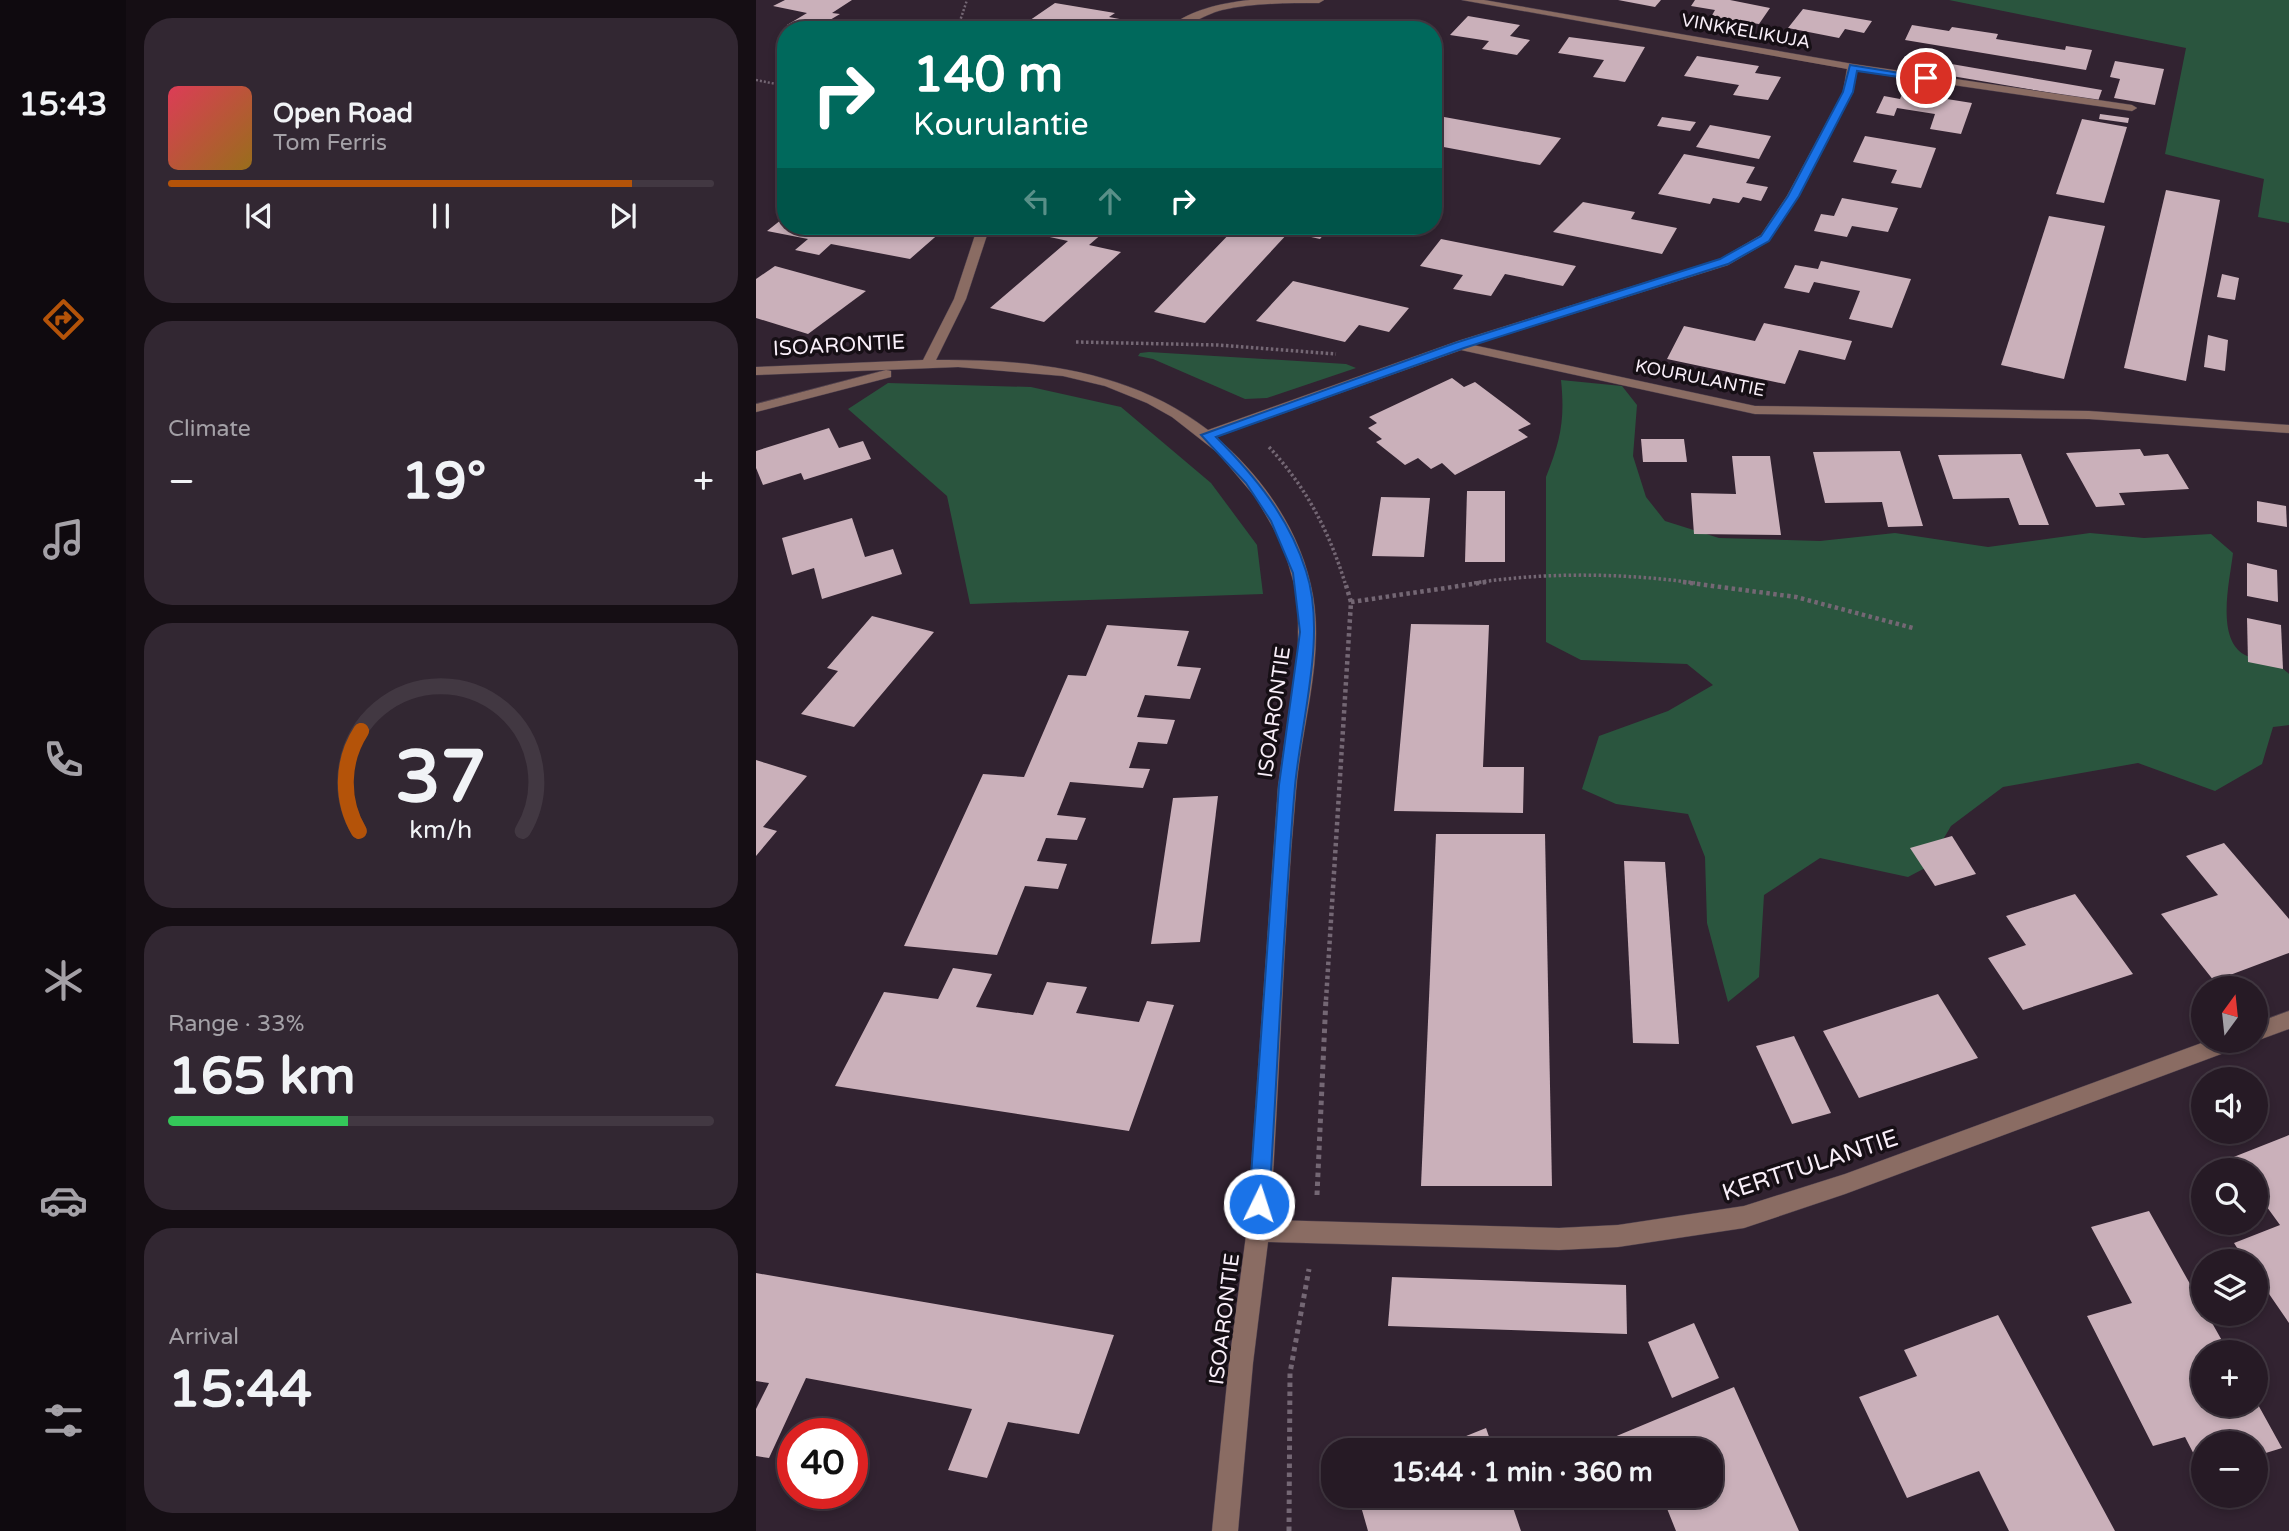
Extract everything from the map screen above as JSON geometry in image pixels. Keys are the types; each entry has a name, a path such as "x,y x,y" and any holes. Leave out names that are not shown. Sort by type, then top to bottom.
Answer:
{"street":[{"path":"1184,21 1212,9 1256,0 1319,0"},
{"name":"VINKKELIKUJA","path":"1467,0 1853,67 2132,108"},
{"path":"1207,435 1460,346 1687,275 1724,262 1765,239 1793,196 1848,92 1853,67"},
{"path":"756,408 928,363 960,299 981,235"},
{"name":"KOURULANTIE","path":"1460,346 1703,401 1755,410 2106,415 2214,420 2289,429"},
{"name":"ISOARONTIE","path":"756,371 928,363 1038,369 1107,382 1151,400 1207,435 1250,480 1278,521 1300,573 1308,632 1287,785 1258,1230 1241,1367 1226,1531"},
{"path":"2268,1028 2289,1020"},
{"name":"KERTTULANTIE","path":"1258,1230 1315,1234 1559,1239 1618,1236 1744,1217 1845,1184 2198,1054"}],"path":[{"path":"960,21 967,0"},
{"path":"756,80 777,84"},
{"path":"1100,350 1075,342 1218,345 1348,355"},
{"path":"1244,421 1286,464 1315,507 1335,547 1351,602 1321,1073 1315,1234 1290,1373 1289,1531"},
{"path":"1351,602 1522,576 1664,579 1796,597 1913,628"}],"green space":[{"path":"1949,0 2289,0 2289,223 2258,217 2264,179 2165,154 2186,48"},
{"path":"1140,353 1346,364 1356,368 1267,398 1245,399 1153,359 1138,356"},
{"path":"1561,380 1622,386 1637,405 1633,456 1646,497 1665,521 1719,538 1820,541 1895,533 1988,547 2090,533 2144,538 2211,534 2233,553 2227,608 2230,636 2236,647 2245,655 2274,664 2289,674 2289,725 2273,727 2262,764 2215,791 2138,763 2003,787 1951,826 1927,867 1908,877 1820,858 1764,895 1759,977 1728,1002 1707,923 1705,857 1688,814 1616,804 1582,789 1599,736 1668,711 1713,685 1687,664 1581,660 1546,642 1546,477 1561,429"},
{"path":"888,383 1031,387 1121,407 1211,483 1257,545 1263,594 970,604 947,496 848,409"}],"building":[{"path":"785,0 852,0 832,13 840,14 828,21 794,21 807,13 773,6"},
{"path":"1618,0 1661,0 1655,7"},
{"path":"1695,0 1730,0 1770,8 1759,24 1711,17 1715,10 1691,6"},
{"path":"1055,3 1115,13 1109,17 1130,21 1029,21"},
{"path":"1803,9 1872,21 1864,33 1845,29 1839,38 1788,28"},
{"path":"1468,16 1520,25 1510,36 1530,40 1517,55 1482,49 1489,41 1450,35"},
{"path":"1912,25 1949,31 1952,27 1998,34 1996,39 2065,50 2066,46 2092,50 2086,70 1905,40"},
{"path":"1569,37 1645,47 1625,82 1593,77 1604,60 1558,53"},
{"path":"1697,56 1759,66 1755,73 1781,77 1768,100 1733,95 1739,85 1684,76"},
{"path":"1905,56 2102,90 2098,101 1899,67"},
{"path":"2115,61 2164,69 2155,105 2114,98 2120,79 2110,77"},
{"path":"1903,92 1972,103 1961,134 1930,129 1935,114 1897,108 1894,116 1876,113 1884,96 1900,99"},
{"path":"2100,114 2129,118 2128,123 2099,119"},
{"path":"1442,117 1561,138 1540,165 1442,147"},
{"path":"1662,117 1696,122 1690,131 1657,126"},
{"path":"2082,119 2127,127 2104,203 2056,194"},
{"path":"1710,125 1771,136 1759,159 1696,147"},
{"path":"1865,136 1936,148 1921,188 1891,183 1897,170 1853,162"},
{"path":"1684,154 1755,167 1746,183 1768,187 1761,201 1743,197 1739,203 1713,198 1710,204 1658,194"},
{"path":"2166,190 2220,200 2186,381 2124,368"},
{"path":"1842,198 1898,208 1888,232 1852,226 1847,237 1814,231 1821,214 1834,216"},
{"path":"1583,202 1635,212 1631,219 1677,228 1662,254 1553,232"},
{"path":"2049,216 2105,226 2064,379 2001,365"},
{"path":"777,223 777,233 767,231"},
{"path":"788,235 937,235 910,259 831,244 819,255 795,250 808,239"},
{"path":"1041,235 1101,235 1089,245 1121,252 1044,322 990,308 1068,241"},
{"path":"1228,235 1286,235 1205,323 1154,312"},
{"path":"1302,235 1323,235 1320,239"},
{"path":"1441,239 1576,266 1563,286 1505,274 1491,296 1453,289 1463,275 1420,266"},
{"path":"1821,261 1911,279 1892,328 1849,319 1860,291 1814,282 1809,293 1784,288 1795,265 1818,269"},
{"path":"775,266 866,291 808,334 756,318 756,279"},
{"path":"2222,274 2239,278 2235,300 2217,297"},
{"path":"1293,281 1409,308 1389,332 1359,325 1345,342 1256,321"},
{"path":"1764,323 1852,341 1845,360 1799,350 1785,384 1667,359 1684,326 1755,341"},
{"path":"2208,335 2228,340 2225,371 2204,367"},
{"path":"1452,378 1464,387 1475,382 1531,424 1518,430 1528,437 1455,475 1442,463 1431,469 1418,458 1405,465 1376,442 1382,439 1368,428 1377,423 1369,417"},
{"path":"829,428 839,448 863,441 871,459 804,480 801,473 763,485 756,468 756,451"},
{"path":"1641,439 1684,439 1687,462 1643,462"},
{"path":"2140,449 2144,456 2168,454 2189,489 2119,493 2125,505 2096,507 2066,453"},
{"path":"1900,451 1923,526 1888,527 1882,502 1825,503 1813,452"},
{"path":"2021,454 2049,525 2019,525 2009,498 1953,499 1938,455"},
{"path":"1732,456 1770,456 1781,535 1694,534 1691,493 1736,494"},
{"path":"1467,491 1505,491 1505,562 1465,562"},
{"path":"1381,497 1430,498 1424,557 1372,556"},
{"path":"2257,501 2286,506 2287,527 2257,522"},
{"path":"852,518 865,557 893,549 902,574 822,599 814,568 792,575 782,538"},
{"path":"2247,563 2277,570 2278,602 2247,596"},
{"path":"872,616 934,632 854,727 801,714 838,671 827,668"},
{"path":"2247,618 2281,625 2283,669 2248,662"},
{"path":"1411,624 1489,625 1483,767 1524,767 1523,813 1394,811"},
{"path":"1107,625 1189,631 1177,666 1201,668 1190,699 1145,695 1137,717 1175,720 1167,744 1138,742 1129,768 1150,769 1143,788 1070,782 1057,815 1086,818 1077,840 1046,838 1037,861 1067,864 1058,889 1025,886 997,955 904,946 983,774 1024,777 1068,675 1086,676"},
{"path":"756,760 807,776 763,827 777,831 756,856"},
{"path":"1218,796 1200,942 1151,944 1173,798"},
{"path":"1436,834 1545,834 1552,1186 1421,1186"},
{"path":"1952,836 1976,874 1935,886 1910,848"},
{"path":"2224,843 2289,919 2289,953 2227,976 2210,976 2161,914 2218,895 2186,856"},
{"path":"1624,861 1665,862 1679,1044 1633,1043"},
{"path":"2075,894 2133,974 2023,1010 1988,958 2026,945 2006,916"},
{"path":"953,968 992,974 976,1007 1033,1015 1047,982 1087,987 1076,1013 1139,1022 1147,1001 1174,1005 1129,1131 835,1086 884,992 938,999"},
{"path":"1938,994 1978,1058 1859,1098 1823,1031"},
{"path":"1794,1036 1831,1113 1792,1124 1756,1046"},
{"path":"2289,1135 2289,1323 2268,1292 2268,1249 2238,1249 2234,1243 2254,1235 2268,1235 2268,1230 2280,1225 2268,1208 2268,1158 2231,1158"},
{"path":"2149,1211 2191,1286 2191,1326 2214,1326 2222,1340 2191,1340 2191,1417 2265,1417 2282,1448 2268,1452 2268,1431 2191,1431 2191,1449 2185,1437 2153,1446 2087,1316 2132,1303 2091,1227"},
{"path":"756,1273 1114,1335 1079,1434 1008,1422 987,1478 948,1470 972,1409 806,1378 788,1418 777,1418 777,1441 769,1458 756,1456 756,1409 769,1383 756,1381"},
{"path":"1392,1277 1626,1285 1627,1334 1388,1326"},
{"path":"1998,1315 2115,1531 2009,1531 1979,1471 1907,1498 1859,1397 1917,1376 1904,1350"},
{"path":"1694,1323 1719,1378 1672,1398 1648,1342"},
{"path":"1734,1387 1799,1531 1676,1531 1667,1508 1723,1508 1723,1438 1612,1438"},
{"path":"1486,1428 1489,1438 1461,1438"},
{"path":"1361,1508 1513,1508 1521,1531 1368,1531"}],"route":[{"path":"1259,1204 1287,785 1308,632 1300,573 1278,521 1250,480 1207,435 1460,346 1724,262 1765,239 1793,196 1848,92 1853,67 1926,78"}]}
